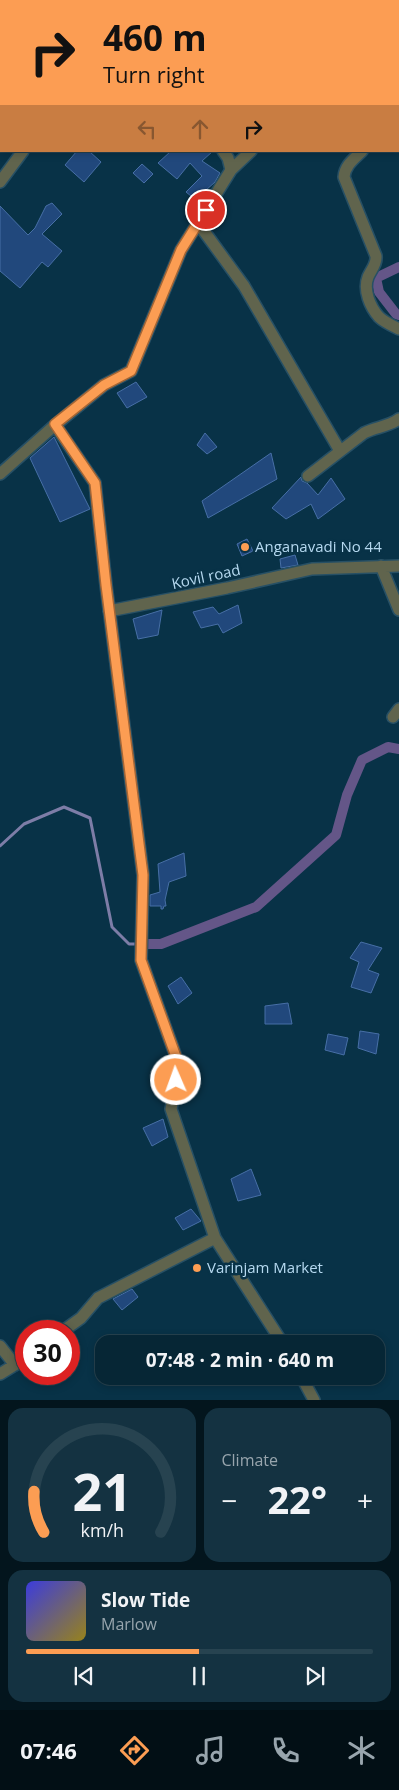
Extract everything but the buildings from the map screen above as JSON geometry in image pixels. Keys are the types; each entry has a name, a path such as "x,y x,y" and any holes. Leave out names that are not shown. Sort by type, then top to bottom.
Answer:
{"street":[{"path":"0,182 22,152"},
{"path":"224,152 228,158 231,170"},
{"path":"0,474 55,424 104,385 131,371 181,250 231,170 250,152"},
{"path":"361,152 348,164 344,177 376,256 376,263 367,280 366,289 370,303 380,318 399,329"},
{"path":"198,224 244,286 340,451"},
{"path":"308,476 371,429 394,424 399,419"},
{"path":"55,424 95,483 109,611 143,875 141,960 179,1065 171,1109 215,1238 277,1335"},
{"path":"381,566 399,610"},
{"name":"Kovil road","path":"109,611 227,588 312,568 399,566"},
{"path":"78,1320 98,1298 215,1238"},
{"path":"0,1346 15,1365 0,1374"},
{"path":"306,1385 314,1400"}],"waterway":[{"path":"399,267 376,278 379,292 396,314 399,315"},
{"path":"147,944 161,944 256,907 336,835 347,795 362,760 388,747 399,749"},
{"path":"0,846 24,824 64,807 90,818 112,927 129,944 135,944"}],"place":[{"name":"Anganavadi No 44","path":"245,547"},
{"name":"Varinjam Market","path":"197,1268"}],"route":[{"path":"176,1080 179,1065 141,960 143,875 95,483 55,424 104,385 131,371 181,250 206,210"}]}
